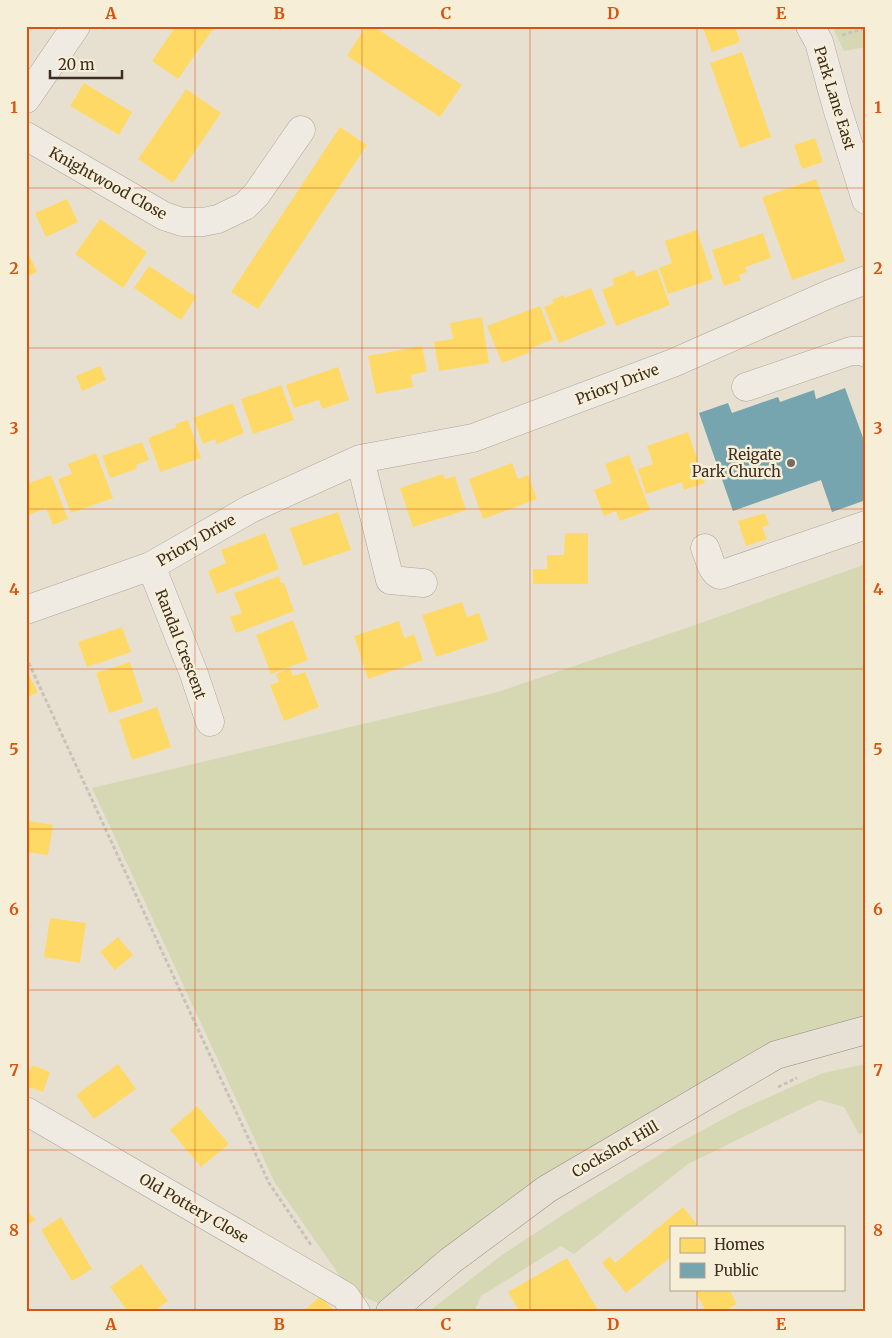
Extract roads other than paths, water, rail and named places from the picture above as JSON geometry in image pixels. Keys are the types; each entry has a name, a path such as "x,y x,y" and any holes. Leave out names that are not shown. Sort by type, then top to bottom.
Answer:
{"main road":[{"name":"Cockshot Hill","path":"390,1312 450,1261 547,1189 776,1055 866,1030"}],"street":[{"path":"26,99 76,26"},
{"name":"Park Lane East","path":"810,26 819,42 837,108 866,200"},
{"name":"Knightwood Close","path":"26,136 164,216 182,222 203,222 218,218 245,206 256,195 300,130"},
{"name":"Priory Drive","path":"26,610 151,566 250,509 360,459 473,438 673,363 866,280"},
{"path":"746,388 850,351 866,353"},
{"path":"360,459 383,589 423,584"},
{"path":"705,548 713,569 716,573 720,574 866,525"},
{"name":"Randal Crescent","path":"151,566 194,674 210,722"},
{"name":"Old Pottery Close","path":"26,1111 345,1296 356,1312"}],"place":[{"name":"Reigate Park Church","path":"791,463"}]}
